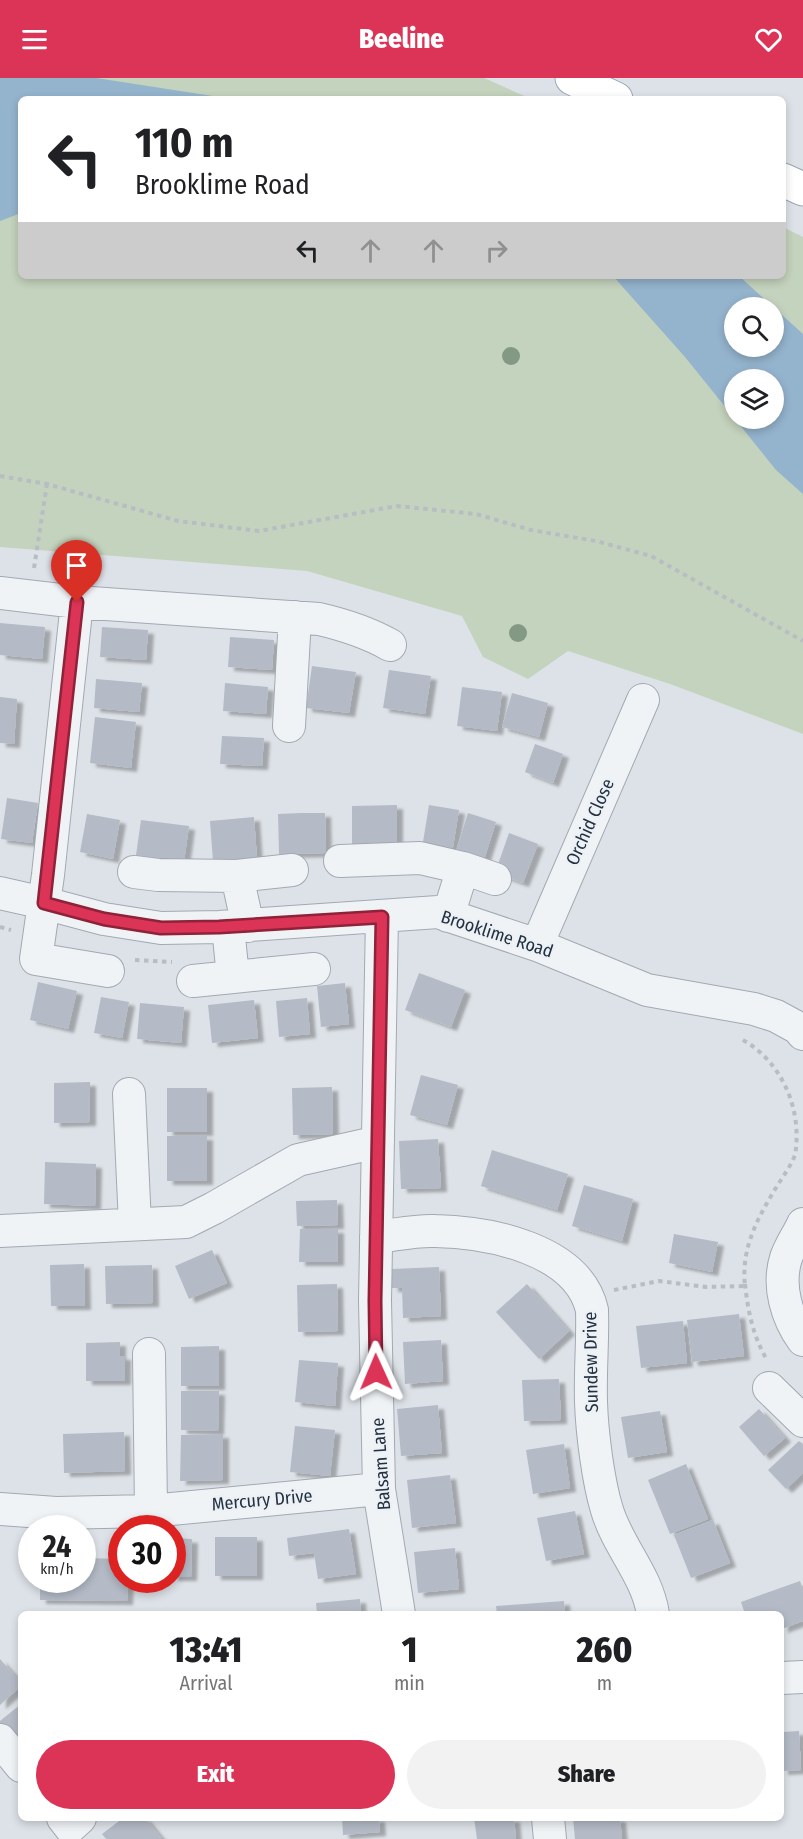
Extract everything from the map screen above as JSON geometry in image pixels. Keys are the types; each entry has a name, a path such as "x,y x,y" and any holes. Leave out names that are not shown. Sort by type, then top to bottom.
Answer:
{"main road":[{"path":"572,78 610,96"},
{"path":"786,181 803,189"}],"street":[{"path":"15,594 77,602 295,616 344,624 390,645"},
{"path":"77,602 36,958 120,965"},
{"path":"289,726 295,616"},
{"name":"Orchid Close","path":"537,945 644,700"},
{"path":"340,861 420,858 463,868 495,879"},
{"path":"448,916 463,868"},
{"path":"134,872 158,875 237,876 292,870"},
{"path":"233,977 238,926 237,876"},
{"name":"Brooklime Road","path":"0,893 104,919 161,928 238,926 438,912 537,945 647,990 754,1009 776,1016 798,1028 803,1034"},
{"name":"Balsam Lane","path":"382,917 375,1301 379,1489 399,1611"},
{"path":"183,972 233,977 315,969"},
{"path":"129,1094 135,1224"},
{"path":"0,1231 186,1222 214,1209 298,1160 378,1142"},
{"path":"803,1224 786,1260 783,1289 787,1312 803,1340"},
{"name":"Sundew Drive","path":"376,1237 434,1231 482,1235 532,1250 564,1266 581,1284 589,1298 592,1311 591,1403 606,1508 615,1533 643,1582 651,1611"},
{"path":"149,1354 151,1511"},
{"path":"769,1375 803,1421"},
{"name":"Mercury Drive","path":"0,1509 56,1513 151,1511 379,1489"},
{"path":"784,1677 803,1677"},
{"path":"0,1740 18,1762"},
{"path":"548,1821 550,1839"}],"path":[{"path":"0,476 47,484 178,521 259,531 397,506 476,514 531,530 596,541 651,556 803,641"},
{"path":"15,594 47,484"},
{"path":"0,927 39,936"},
{"path":"120,965 183,972"},
{"path":"735,1036 757,1048 782,1076 792,1092 798,1113 799,1129 795,1155 750,1237 744,1259 745,1286"},
{"path":"744,1278 752,1326 769,1375"}],"green space":[{"path":"0,78 484,78 524,96 18,96 18,279 786,279 786,228 803,237 803,734 670,684 568,651 528,679 483,657 462,616 307,571 0,547"}],"water":[{"path":"0,78 96,78 213,96 18,96 18,214 0,221"},
{"path":"616,279 742,279 762,297 724,297 724,357 784,357 784,317 803,334 803,494 776,470 743,429 784,429 784,369 724,369 724,405 685,357"}],"building":[{"path":"0,623 45,627 42,659 0,655"},
{"path":"102,627 148,630 146,660 100,657"},
{"path":"230,637 274,640 272,670 228,667"},
{"path":"312,666 356,672 349,713 306,708"},
{"path":"389,670 431,676 425,714 383,708"},
{"path":"96,679 142,683 139,712 94,708"},
{"path":"225,683 268,687 266,714 223,711"},
{"path":"462,687 502,692 497,731 457,726"},
{"path":"512,693 548,703 539,737 502,727"},
{"path":"0,697 17,699 14,744 0,743"},
{"path":"95,717 136,722 131,768 90,763"},
{"path":"222,736 264,738 262,766 220,764"},
{"path":"535,744 563,754 553,783 525,772"},
{"path":"7,798 38,803 32,843 1,839"},
{"path":"397,805 397,848 352,849 352,806"},
{"path":"429,805 459,810 452,853 422,848"},
{"path":"325,813 326,853 279,854 278,814"},
{"path":"468,813 496,822 483,863 455,854"},
{"path":"87,814 120,820 113,859 80,852"},
{"path":"254,817 257,859 213,862 210,821"},
{"path":"141,820 189,826 183,869 135,862"},
{"path":"509,833 538,844 523,883 495,873"},
{"path":"419,973 465,990 451,1027 405,1010"},
{"path":"38,982 77,991 68,1029 30,1020"},
{"path":"345,983 349,1024 321,1027 317,986"},
{"path":"101,997 129,1002 122,1038 94,1033"},
{"path":"307,998 310,1034 279,1037 276,1001"},
{"path":"254,1000 258,1038 212,1043 208,1005"},
{"path":"140,1003 184,1007 181,1043 137,1039"},
{"path":"421,1075 458,1085 447,1125 410,1115"},
{"path":"90,1082 90,1122 54,1123 54,1083"},
{"path":"332,1087 333,1134 293,1135 292,1088"},
{"path":"167,1088 207,1088 207,1132 167,1132"},
{"path":"167,1136 207,1136 207,1181 167,1181"},
{"path":"438,1139 441,1188 401,1189 399,1141"},
{"path":"492,1150 568,1174 557,1210 481,1186"},
{"path":"45,1162 96,1164 95,1206 44,1204"},
{"path":"584,1185 633,1199 622,1241 572,1226"},
{"path":"337,1200 338,1225 297,1226 296,1201"},
{"path":"300,1229 338,1229 338,1262 299,1262"},
{"path":"674,1234 718,1242 712,1272 669,1263"},
{"path":"212,1250 227,1283 189,1299 175,1266"},
{"path":"84,1264 85,1306 51,1306 50,1265"},
{"path":"152,1265 153,1303 106,1304 105,1266"},
{"path":"439,1267 441,1316 403,1318 402,1288 392,1288 392,1269"},
{"path":"337,1284 338,1331 298,1332 297,1285"},
{"path":"527,1284 569,1331 539,1359 496,1312"},
{"path":"739,1314 744,1356 692,1362 687,1320"},
{"path":"683,1321 687,1363 641,1368 636,1326"},
{"path":"441,1340 443,1381 405,1384 403,1342"},
{"path":"120,1342 120,1356 125,1356 125,1381 86,1381 86,1343"},
{"path":"219,1346 219,1386 181,1386 181,1347"},
{"path":"299,1360 338,1363 335,1406 295,1402"},
{"path":"559,1379 561,1420 524,1421 522,1380"},
{"path":"181,1391 219,1391 218,1431 181,1430"},
{"path":"438,1405 442,1453 401,1456 397,1409"},
{"path":"759,1409 785,1438 764,1456 739,1427"},
{"path":"660,1411 667,1452 628,1458 621,1417"},
{"path":"295,1426 335,1430 330,1476 290,1472"},
{"path":"124,1432 125,1471 64,1473 63,1434"},
{"path":"223,1434 223,1480 180,1481 181,1435"},
{"path":"799,1441 803,1444 803,1473 786,1489 768,1470"},
{"path":"564,1444 570,1488 533,1494 526,1450"},
{"path":"686,1464 708,1519 670,1534 648,1480"},
{"path":"450,1475 456,1523 412,1528 407,1480"},
{"path":"575,1511 584,1554 546,1561 537,1518"},
{"path":"713,1520 730,1563 691,1578 674,1535"},
{"path":"349,1529 356,1574 318,1579 314,1553 289,1556 287,1538"},
{"path":"215,1537 257,1537 257,1576 215,1576"},
{"path":"186,1539 192,1539 191,1577 186,1577"},
{"path":"455,1548 459,1589 418,1593 414,1552"},
{"path":"96,1558 108,1559 108,1593 127,1593 127,1601 40,1600 40,1593 96,1593"},
{"path":"800,1581 803,1590 803,1621 784,1628 784,1611 744,1611 741,1602"},
{"path":"360,1599 361,1611 317,1611 316,1603"},
{"path":"564,1601 565,1611 497,1611 496,1606"},
{"path":"0,1659 18,1680 18,1689 0,1705"},
{"path":"18,1706 18,1745 0,1724 0,1721"},
{"path":"799,1731 801,1770 784,1771 784,1732"},
{"path":"119,1821 147,1821 162,1839 106,1839 102,1834"},
{"path":"342,1821 379,1821 380,1832 343,1835"},
{"path":"474,1821 514,1821 516,1839 477,1839"},
{"path":"573,1821 620,1821 622,1839 575,1839"}],"route":[{"path":"77,602 44,903 104,919 161,928 219,927 382,917 375,1301 376,1372"}]}
